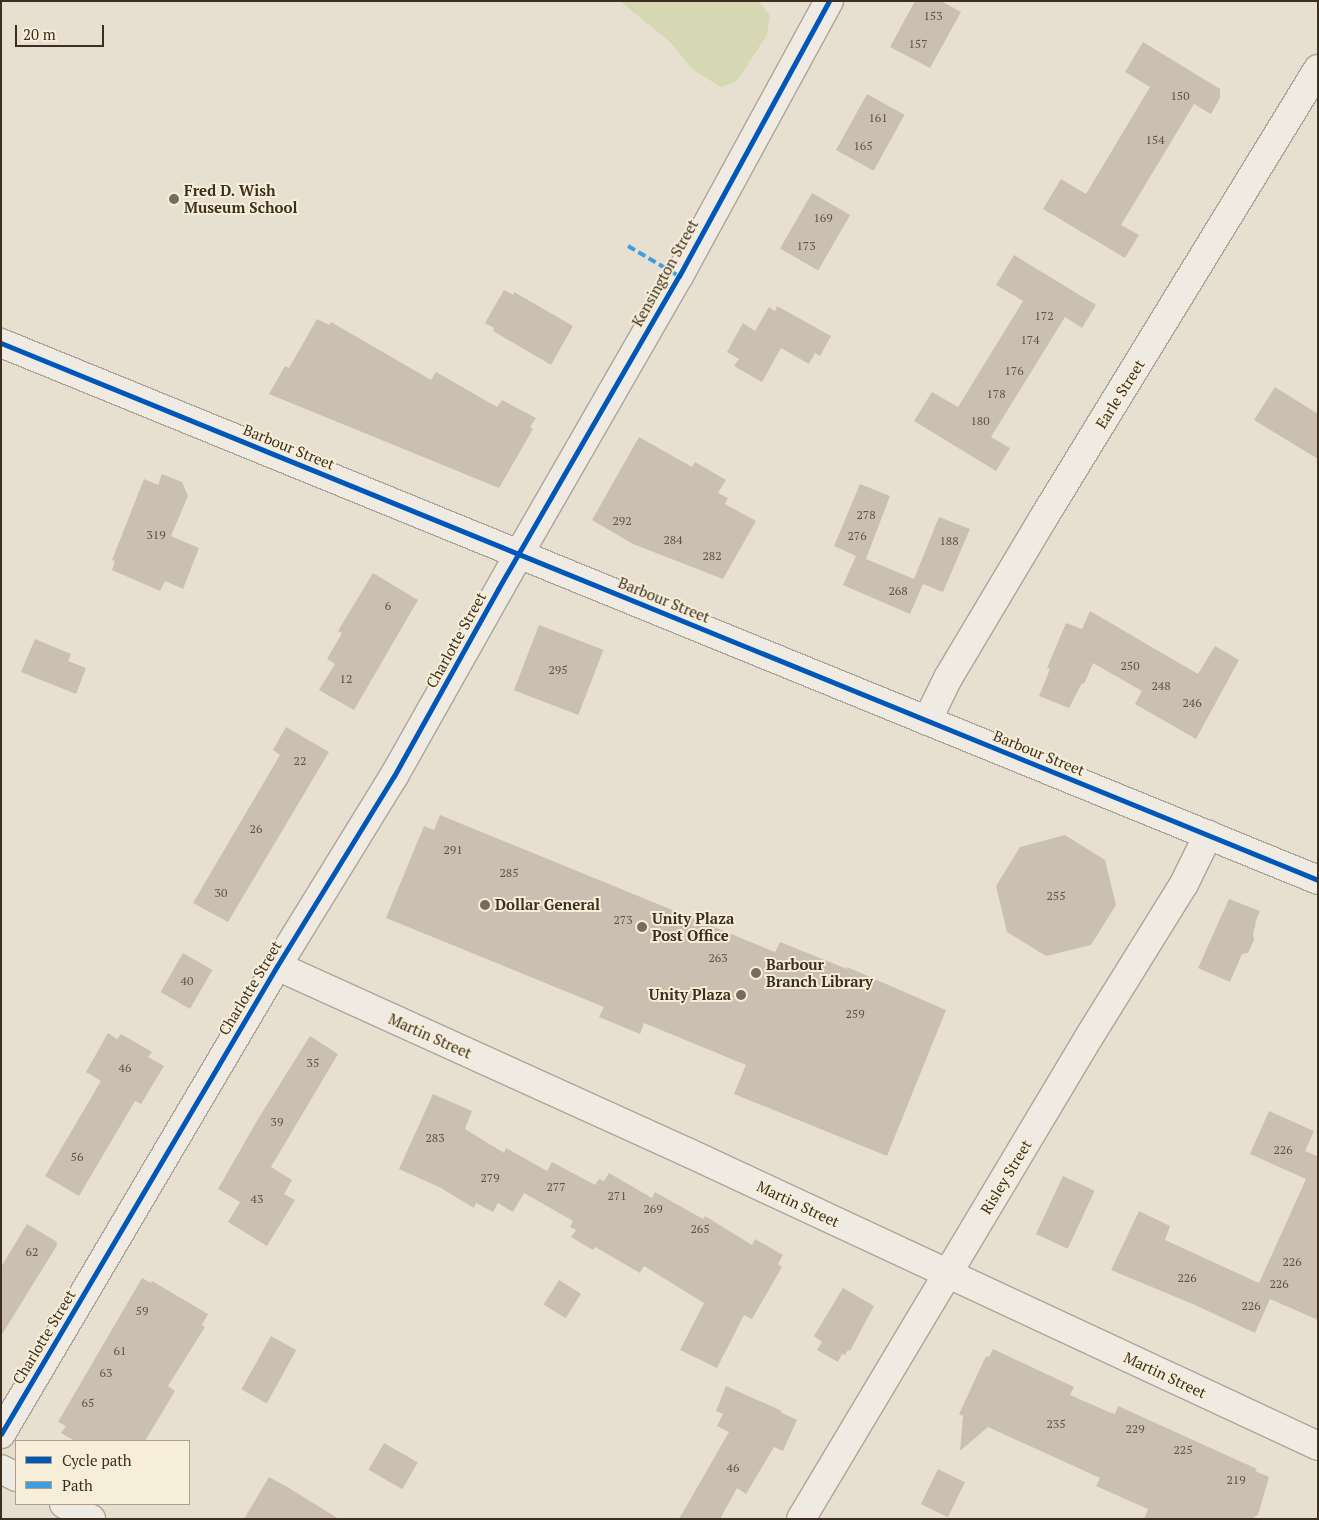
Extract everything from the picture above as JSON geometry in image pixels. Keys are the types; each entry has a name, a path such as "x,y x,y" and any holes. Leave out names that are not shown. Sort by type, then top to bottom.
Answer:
{"street":[{"name":"Kensington Street","path":"519,554 679,276 829,1"},
{"name":"Earle Street","path":"927,721 948,678 1039,525 1318,69"},
{"name":"Barbour Street","path":"1,344 1318,880"},
{"name":"Charlotte Street","path":"1,1434 277,966 394,776 519,554"},
{"name":"Risley Street","path":"801,1519 1089,1037 1184,884 1208,835"},
{"name":"Martin Street","path":"277,966 687,1152 1318,1446"},
{"path":"1,1469 15,1477"},
{"path":"66,1505 91,1519"}],"green space":[{"path":"620,1 759,1 770,16 767,35 737,81 721,87 693,70 670,42"}],"building":[{"path":"915,1 941,1 961,12 930,68 890,47"},
{"path":"1143,42 1220,89 1220,98 1211,114 1194,104 1121,225 1139,235 1125,258 1043,209 1061,179 1086,194 1150,87 1125,72"},
{"path":"867,94 905,115 874,171 836,150"},
{"path":"812,193 850,215 818,270 780,248"},
{"path":"1014,255 1096,305 1082,328 1065,317 991,437 1010,448 996,471 914,421 932,392 958,407 1023,301 996,285"},
{"path":"504,290 513,295 514,292 573,326 551,365 493,331 494,328 485,323"},
{"path":"777,306 831,336 820,356 815,353 809,364 781,348 762,382 734,366 739,359 727,352 743,323 755,331 769,307 775,311"},
{"path":"317,319 329,325 331,322 431,380 436,372 497,407 502,400 536,418 530,427 533,429 499,488 269,394 285,366 289,368"},
{"path":"1275,387 1318,414 1318,459 1254,420"},
{"path":"639,437 692,467 695,462 726,480 718,493 728,498 725,504 756,521 723,579 633,544 592,520"},
{"path":"162,474 182,482 188,496 171,536 199,548 183,589 165,581 160,591 112,570 115,561 112,560 144,479 158,485"},
{"path":"860,484 890,496 866,559 914,579 939,517 970,529 943,592 923,584 910,614 843,585 856,556 834,546"},
{"path":"373,573 418,600 354,710 319,690 335,664 327,659 342,633 338,631"},
{"path":"1090,611 1198,674 1215,646 1239,660 1196,739 1135,704 1142,691 1093,663 1084,684 1082,683 1069,708 1039,696 1050,669 1047,668 1066,623 1082,629"},
{"path":"539,625 603,650 578,715 514,690"},
{"path":"35,639 71,654 68,661 86,668 76,694 21,672"},
{"path":"286,727 329,752 228,922 193,903 280,755 273,750"},
{"name":"Unity Plaza","path":"440,815 775,952 780,942 847,969 847,967 946,1010 887,1156 734,1094 746,1065 644,1023 640,1034 599,1017 604,1007 386,918 424,826 434,830"},
{"path":"1065,835 1105,860 1116,905 1091,945 1046,956 1007,932 996,886 1020,847"},
{"path":"1229,899 1260,911 1255,923 1254,940 1248,953 1242,954 1230,982 1198,968"},
{"path":"183,953 212,970 190,1009 160,992"},
{"path":"108,1033 117,1039 121,1034 152,1052 148,1057 164,1066 141,1104 135,1101 79,1196 45,1176 101,1081 86,1072"},
{"path":"310,1036 338,1054 271,1167 292,1180 284,1194 295,1200 267,1246 228,1222 240,1202 218,1189 258,1119"},
{"path":"433,1094 472,1111 465,1129 504,1153 506,1148 547,1171 552,1162 595,1185 599,1179 604,1181 609,1173 652,1198 655,1192 703,1219 705,1216 752,1245 755,1239 783,1255 778,1264 782,1267 752,1319 744,1315 717,1368 680,1350 704,1303 644,1266 640,1273 595,1247 593,1250 571,1237 576,1230 570,1227 573,1221 524,1193 513,1212 498,1203 493,1212 476,1203 474,1208 441,1188 399,1169"},
{"path":"1269,1111 1314,1131 1305,1151 1317,1156 1318,1154 1318,1320 1270,1299 1255,1333 1195,1305 1111,1270 1139,1211 1170,1226 1165,1240 1259,1283 1306,1179 1250,1154"},
{"path":"1063,1176 1095,1191 1068,1249 1036,1234"},
{"path":"27,1224 57,1242 56,1247 1,1336 1,1267"},
{"path":"142,1278 151,1283 152,1281 208,1314 202,1325 205,1327 168,1386 175,1391 146,1440 73,1440 61,1433 66,1426 58,1422"},
{"path":"559,1280 581,1294 566,1318 544,1305"},
{"path":"843,1288 874,1306 850,1351 848,1350 845,1355 842,1354 838,1362 817,1350 822,1342 814,1336"},
{"path":"271,1336 296,1350 267,1403 241,1389"},
{"path":"993,1349 1074,1387 1070,1395 1115,1414 1118,1406 1257,1469 1255,1471 1269,1477 1258,1515 1251,1519 1144,1519 1148,1509 1096,1486 1100,1478 988,1427 960,1451 963,1416 959,1414 986,1356 989,1357"},
{"path":"726,1386 782,1411 780,1412 797,1420 783,1451 774,1447 746,1494 737,1488 720,1519 679,1519 729,1432 717,1426 723,1414 716,1411"},
{"path":"384,1443 418,1462 402,1489 368,1470"},
{"path":"938,1469 965,1482 948,1517 921,1504"},
{"path":"269,1477 289,1488 339,1519 244,1519"}],"marked path":[{"path":"628,246 679,276"}],"cycle path":[{"path":"1,1434 277,966 394,776 498,589 679,276 829,1"},
{"path":"1,343 1318,880"}],"place":[{"name":"Fred D. Wish Museum School","path":"174,199"},
{"name":"Dollar General","path":"485,905"},
{"name":"Unity Plaza Post Office","path":"642,927"},
{"name":"Barbour Branch Library","path":"756,973"},
{"name":"Unity Plaza","path":"741,995"}]}
